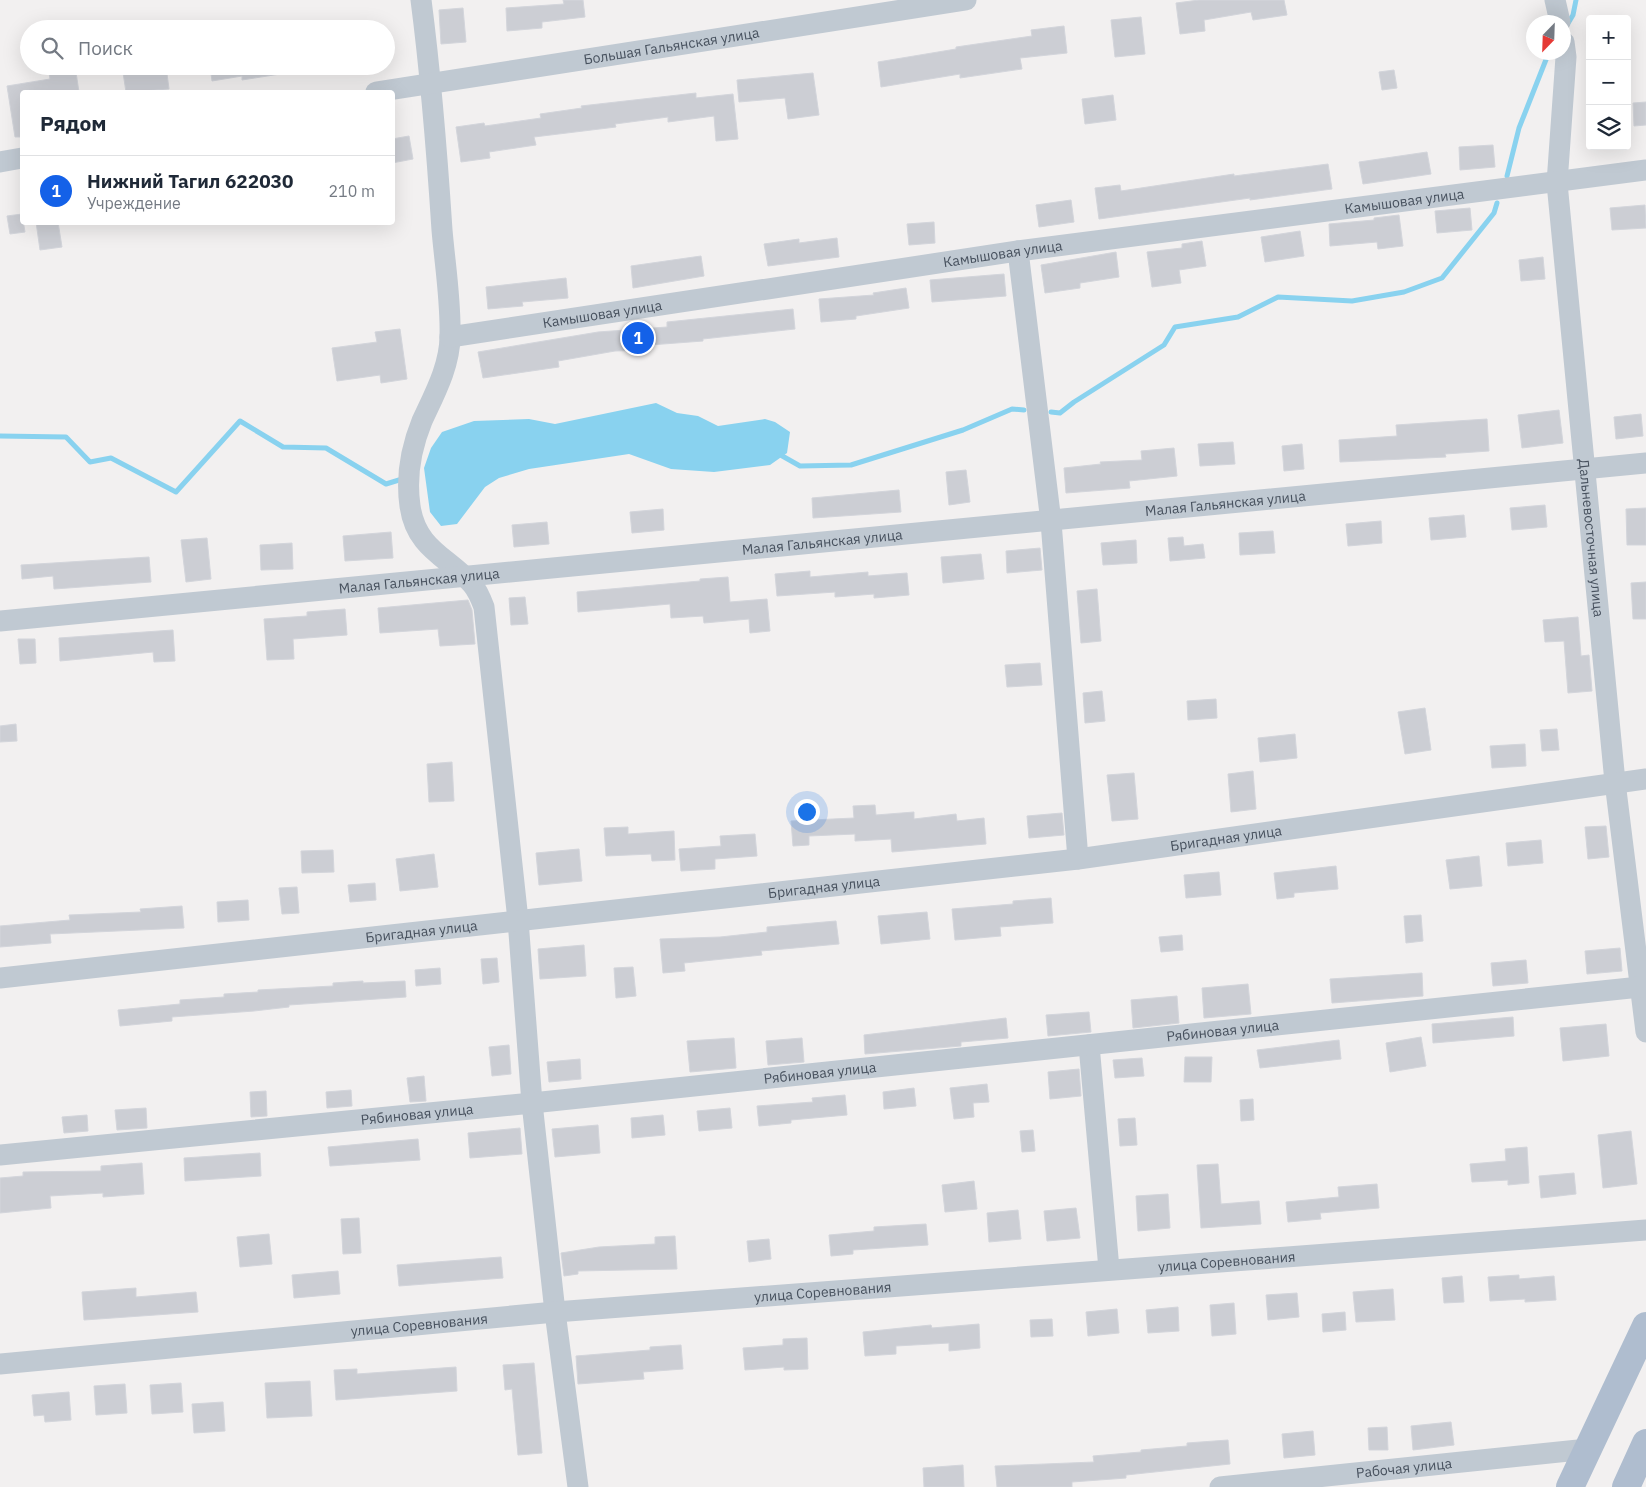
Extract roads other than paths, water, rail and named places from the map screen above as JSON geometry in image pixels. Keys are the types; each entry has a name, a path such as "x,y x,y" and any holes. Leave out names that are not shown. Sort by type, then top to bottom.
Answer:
{"main road":[{"path":"1570,1487 1646,1326"},
{"path":"1626,1487 1646,1443"}],"street":[{"path":"421,0 431,82 450,337 436,393 422,422 413,450 409,470 410,507 414,522 423,539 440,558 464,576 479,593 484,607 518,920 532,1103 555,1312 578,1487"},
{"name":"Большая Гальянская улица","path":"387,90 966,0"},
{"path":"1555,0 1558,15"},
{"name":"Дальневосточная улица","path":"1566,60 1557,183 1615,782 1646,1032"},
{"path":"0,162 20,158"},
{"name":"Камышовая улица","path":"450,337 1018,252 1646,170"},
{"path":"1018,252 1051,522 1078,859"},
{"name":"Малая Гальянская улица","path":"0,621 1051,522 1646,463"},
{"name":"Бригадная улица","path":"0,978 1078,859 1646,778"},
{"name":"Рябиновая улица","path":"0,1155 532,1103 1640,987"},
{"path":"1089,1045 1109,1269"},
{"name":"улица Соревнования","path":"0,1364 555,1312 1646,1230"},
{"name":"Рабочая улица","path":"1220,1487 1588,1449"}],"water":[{"path":"656,403 677,413 698,416 718,426 765,419 775,422 790,432 787,453 770,465 714,472 671,469 629,454 529,469 499,478 485,487 457,524 441,526 430,512 424,468 431,448 442,432 474,421 529,419 555,424"}],"waterway":[{"path":"1571,18 1576,0"},
{"path":"1507,176 1519,128 1546,60"},
{"path":"1051,412 1060,413 1074,402 1164,345 1175,327 1238,317 1278,297 1352,301 1404,292 1442,278 1494,213 1497,203"},
{"path":"777,453 800,466 851,465 963,430 1012,409 1024,410"},
{"path":"0,436 66,437 90,462 111,458 176,492 240,421 283,447 326,448 386,484 399,480"}],"place":[{"name":"Нижний Тагил 622030","path":"638,338"}]}
